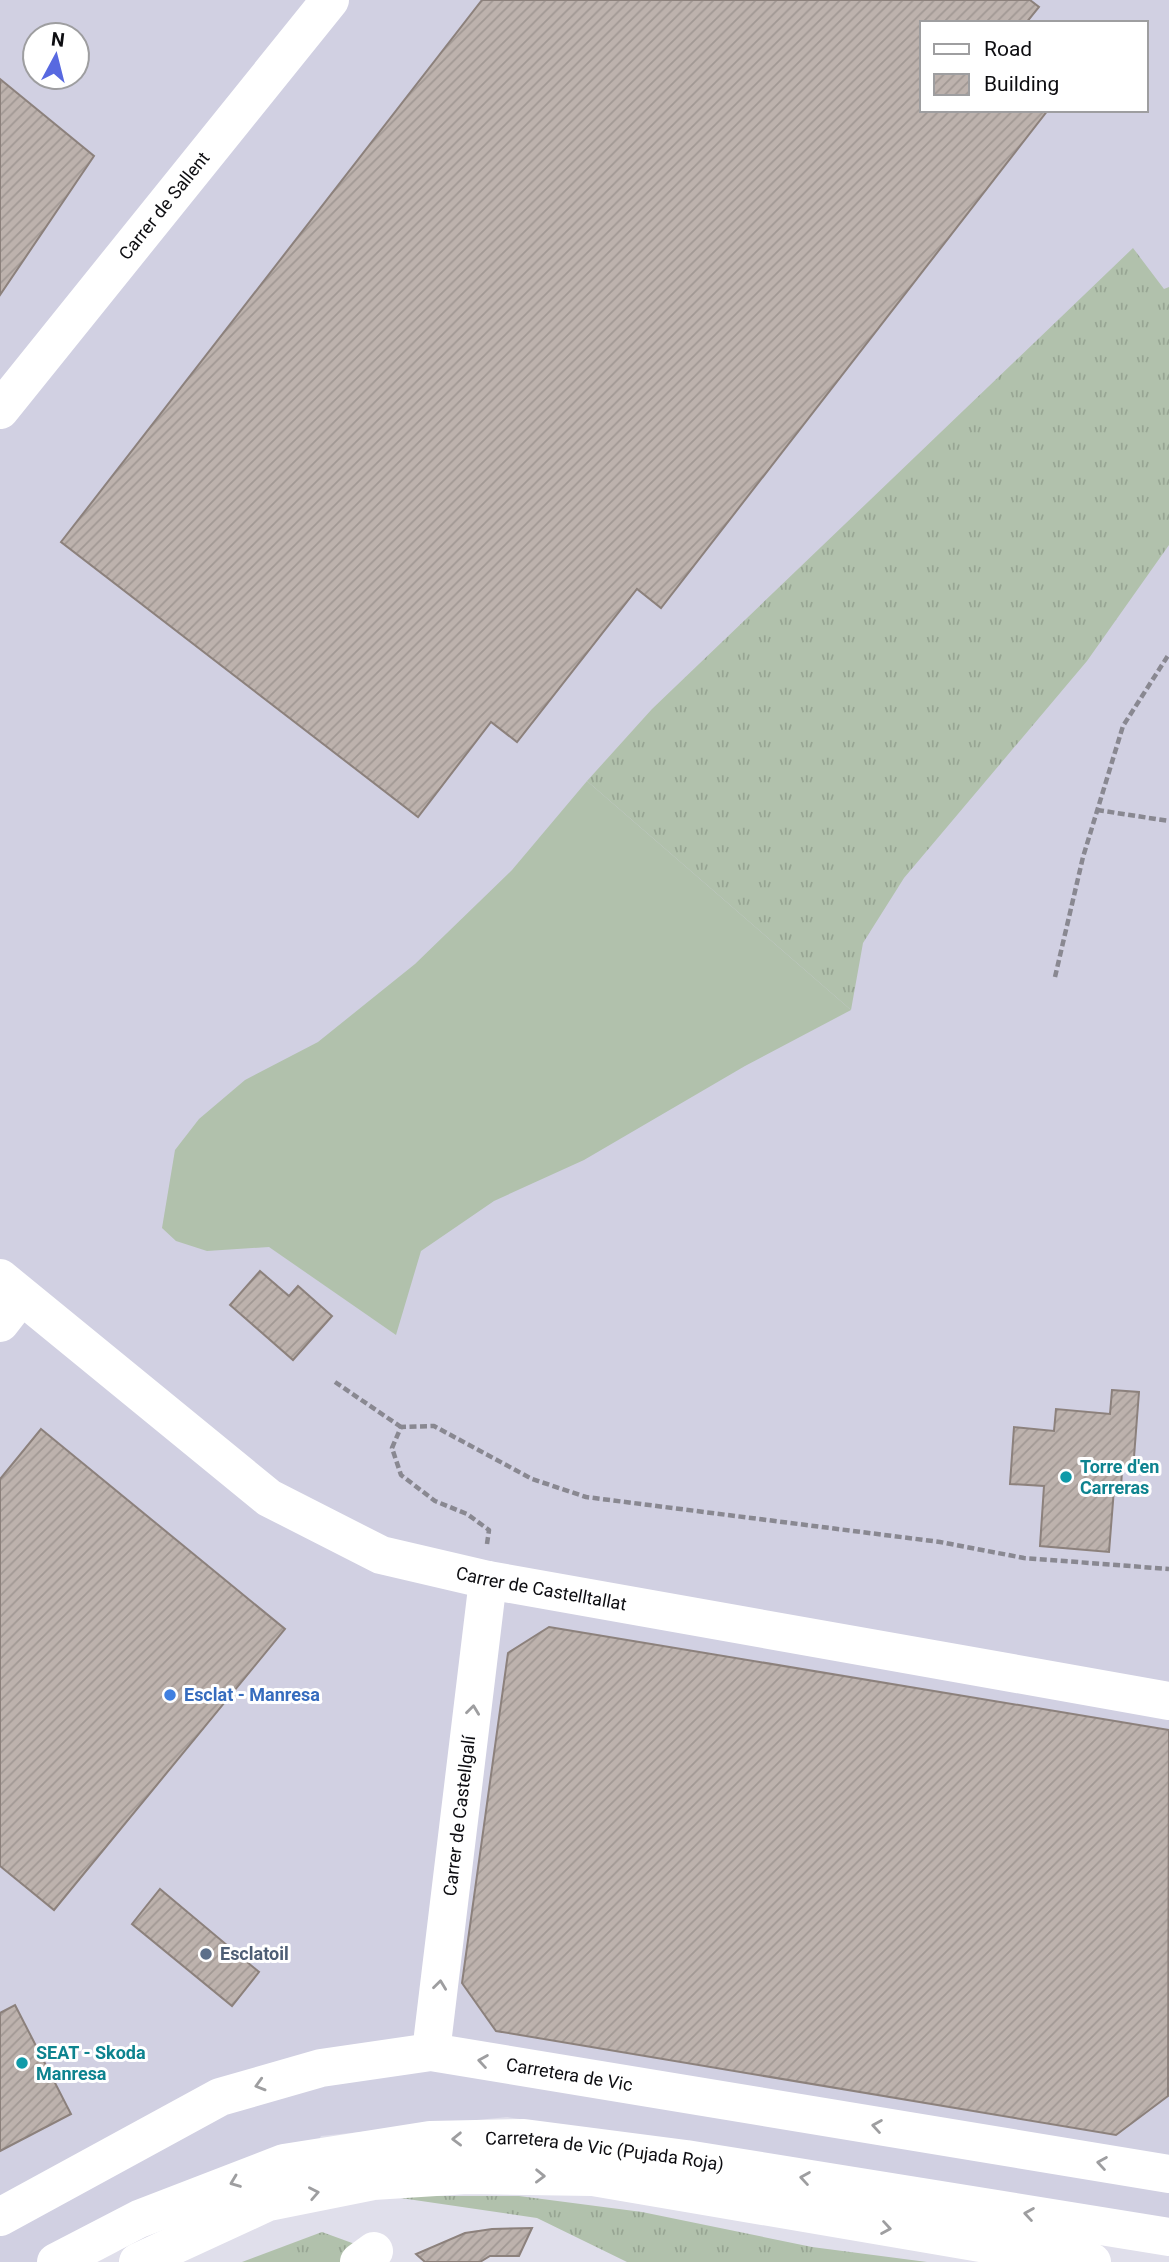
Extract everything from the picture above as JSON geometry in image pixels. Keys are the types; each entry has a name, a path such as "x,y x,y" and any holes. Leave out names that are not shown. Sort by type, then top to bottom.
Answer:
{"street":[{"name":"Carrer de Sallent","path":"0,410 330,0"},
{"name":"Carrer de Castelltallat","path":"7,1299 269,1497 381,1555 484,1578 1169,1701"},
{"name":"Carrer de Castellgalí","path":"431,2052 484,1578"},
{"name":"Carretera de Vic","path":"0,2217 220,2097 321,2068 431,2052 1169,2174"},
{"name":"Carretera de Vic (Pujada Roja)","path":"56,2262 139,2219 285,2163 362,2149 444,2139 524,2138 686,2159 1169,2237"},
{"name":"Carretera de Vic (Pujada Roja)","path":"147,2260 268,2202 373,2181 467,2175 593,2177 1092,2262"}],"path":[{"path":"1055,977 1083,857 1123,726 1169,654"},
{"path":"1097,810 1169,821"},
{"path":"335,1382 401,1427 434,1426 532,1479 586,1497 940,1542 1024,1558 1169,1569"},
{"path":"401,1427 392,1448 401,1475 436,1500 467,1514 489,1530 484,1578"}],"shaded area":[{"path":"0,0 1169,0 1169,2219 507,2117 321,2136 296,2182 90,2262 0,2262"}],"green space":[{"path":"1133,248 1164,289 1169,287 1169,545 1087,661 904,878 863,943 851,1010 587,781 652,709"},
{"path":"587,781 851,1010 745,1066 584,1160 494,1201 421,1251 396,1335 269,1247 207,1251 176,1241 162,1228 175,1150 199,1119 245,1080 318,1042 415,964 512,870"},
{"path":"387,2196 519,2196 642,2212 812,2247 927,2262 627,2262 537,2218"},
{"path":"322,2232 374,2251 359,2262 242,2262"}],"building":[{"path":"482,0 1030,0 1039,7 1028,21 920,21 920,112 1046,112 661,608 637,589 517,742 491,722 418,817 61,542"},
{"path":"0,79 94,156 0,295"},
{"path":"260,1271 289,1296 298,1286 332,1316 293,1360 230,1305"},
{"name":"Torre d'en Carreras","path":"1112,1390 1139,1392 1133,1470 1122,1469 1121,1489 1114,1489 1109,1552 1040,1546 1044,1486 1010,1484 1014,1427 1054,1431 1056,1409 1110,1414"},
{"path":"41,1429 285,1629 54,1910 0,1866 0,1479"},
{"path":"549,1627 1169,1730 1168,2096 1116,2135 496,2031 462,1983 508,1653"},
{"path":"160,1889 259,1972 232,2006 132,1924"},
{"name":"SEAT - Skoda Manresa","path":"15,2005 71,2114 0,2151 0,2013"},
{"path":"532,2228 519,2256 490,2256 480,2262 425,2262 416,2254 465,2233"}],"place":[{"name":"Torre d'en Carreras","path":"1066,1477"},
{"name":"Esclat - Manresa","path":"170,1695"},
{"name":"Esclatoil","path":"206,1954"},
{"name":"SEAT - Skoda Manresa","path":"22,2063"}]}
